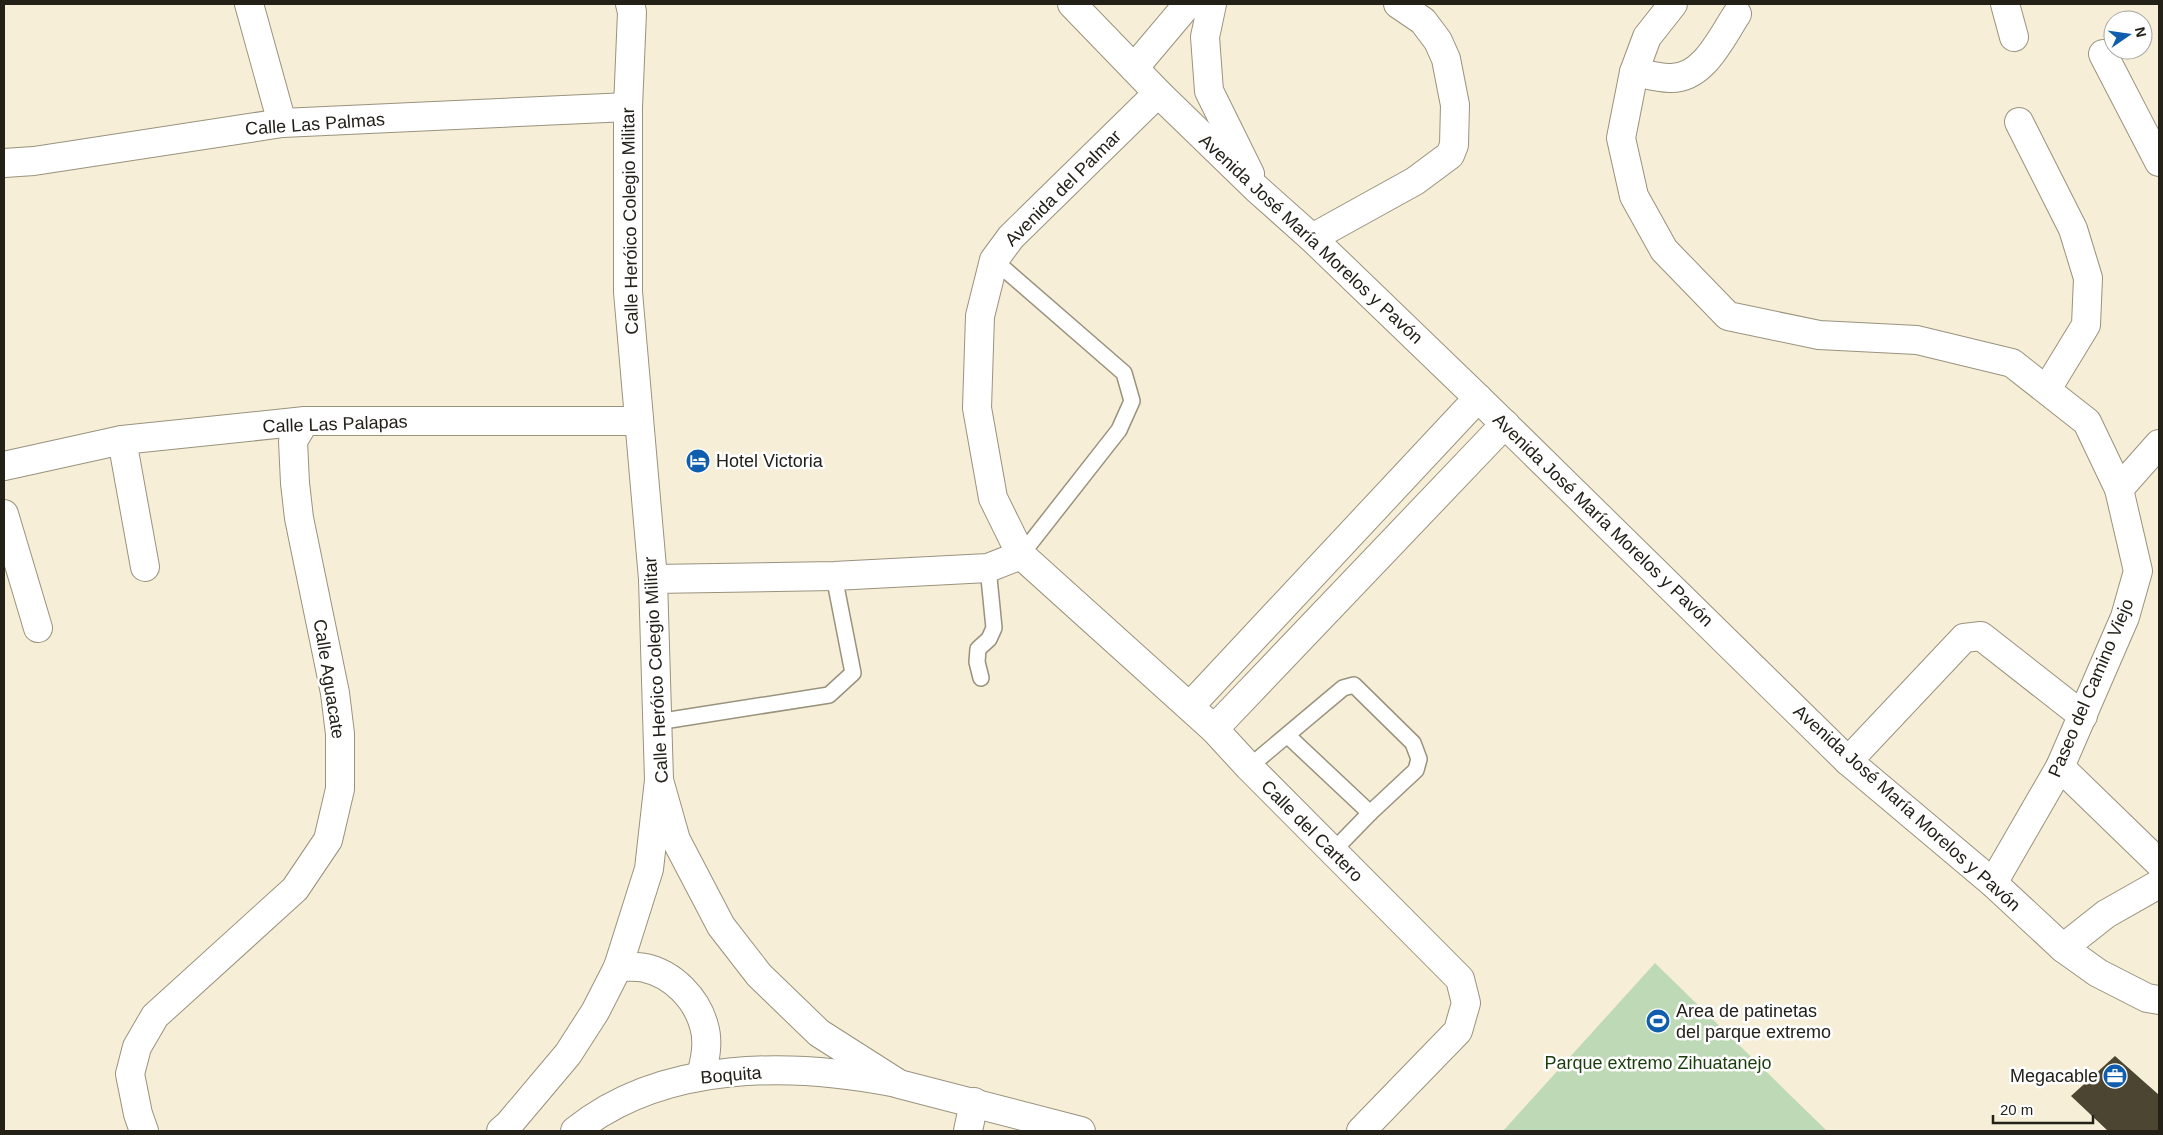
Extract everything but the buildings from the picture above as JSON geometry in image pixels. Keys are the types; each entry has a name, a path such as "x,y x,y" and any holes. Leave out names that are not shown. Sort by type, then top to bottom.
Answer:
{"street":[{"path":"249,4 282,123"},
{"name":"Avenida José María Morelos y Pavón","path":"1072,4 1158,93 1505,424 1848,761 1993,883 2063,948 2098,973 2147,998 2159,1000"},
{"path":"1134,68 1188,4"},
{"path":"1212,4 1205,37 1209,91 1257,189"},
{"path":"1312,238 1415,182 1450,155 1454,145 1456,128 1455,105 1446,59 1438,41 1423,20 1398,4"},
{"name":"Paseo del Camino Viejo","path":"1673,4 1647,37 1634,72 1621,138 1634,196 1664,250 1728,316 1819,335 1917,340 2012,363 2048,389 2087,422 2119,489 2138,571 2125,618 2060,767 1993,883"},
{"path":"2005,4 2014,37"},
{"name":"Calle Heróico Colegio Militar","path":"631,7 628,108 628,292 653,580 659,780 681,848 721,926 759,975 819,1032 899,1084 1081,1131"},
{"path":"1634,72 1670,79 1692,72 1707,60 1737,14"},
{"path":"2106,60 2159,162"},
{"name":"Avenida del Palmar","path":"1021,555 993,498 977,408 980,316 994,260 1011,237 1158,93"},
{"name":"Calle Las Palmas","path":"4,163 34,161 282,123 628,108"},
{"path":"2019,122 2073,229 2088,278 2086,325 2048,389"},
{"path":"1190,706 1478,398"},
{"name":"Calle Las Palapas","path":"4,466 122,440 305,421 639,421"},
{"name":"Calle Aguacate","path":"144,1131 138,1114 130,1074 137,1047 155,1016 295,889 328,840 340,789 340,734 335,692 299,518 295,483 293,441 305,421"},
{"path":"1214,728 1505,424"},
{"path":"122,440 145,567"},
{"path":"2119,489 2159,444"},
{"path":"4,514 38,628"},
{"path":"653,580 834,576 988,568 1021,555"},
{"name":"Calle del Cartero","path":"1021,555 1214,728 1249,767 1460,980 1466,1003 1458,1030 1361,1131"},
{"path":"1848,761 1964,638 1980,636 2083,716"},
{"path":"2060,767 2159,863"},
{"path":"509,1129 568,1054 594,1012 618,966 649,869 659,780"},
{"path":"2063,948 2106,914 2159,884"},
{"path":"618,966 646,968 672,980 693,1000 704,1026 706,1055 701,1076"},
{"name":"Boquita","path":"575,1131 595,1115 632,1098 663,1086 701,1076 758,1072 818,1072 861,1076 899,1084"},
{"path":"968,1131 974,1102"}],"lane":[{"path":"994,260 1124,373 1132,401 1119,430 1021,555"},
{"path":"981,678 977,662 978,649 989,639 994,628 988,568"},
{"path":"657,722 829,695 853,673 834,576"},
{"path":"1249,767 1343,688 1354,685 1413,743 1419,759 1416,770 1370,813 1333,852"},
{"path":"1286,735 1370,813"}],"green space":[{"name":"Parque extremo Zihuatanejo","path":"1655,963 1827,1131 1503,1131"}],"place":[{"name":"Hotel Victoria","path":"698,461"},
{"name":"Area de patinetas del parque extremo","path":"1658,1021"},
{"name":"Megacable","path":"2115,1076"}]}
